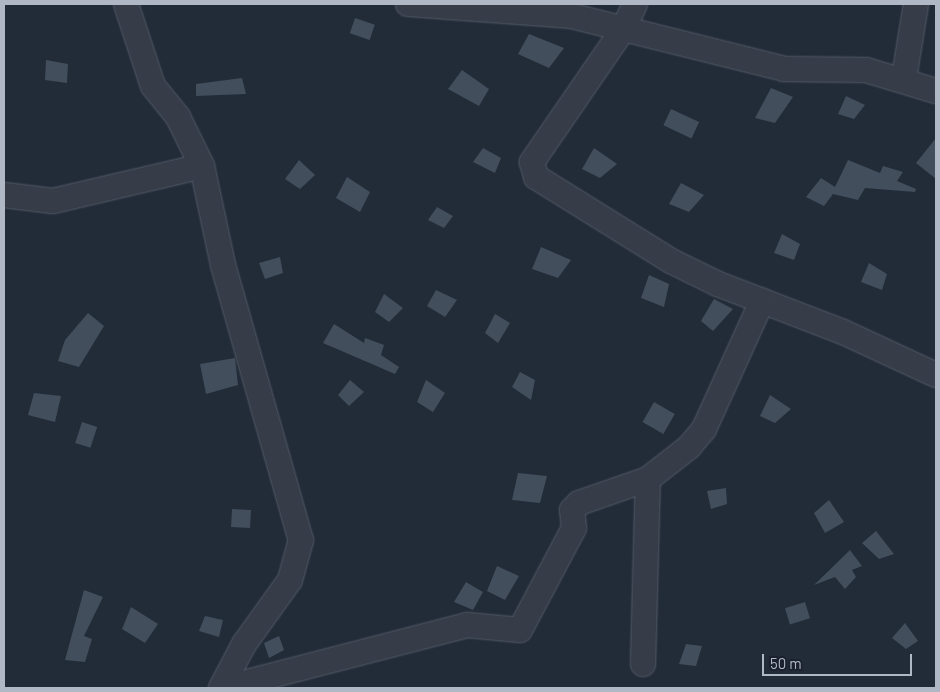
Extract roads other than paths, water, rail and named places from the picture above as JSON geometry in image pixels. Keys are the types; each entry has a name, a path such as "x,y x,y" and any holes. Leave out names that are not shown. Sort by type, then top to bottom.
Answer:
{"street":[{"path":"126,4 153,86 178,117 202,166 224,265 301,540 290,580 244,644 222,688"},
{"path":"408,4 572,16 784,69 845,68 904,78 936,91"},
{"path":"635,4 624,28 532,162 532,172 671,261 762,301 913,361 936,375"},
{"path":"904,78 916,4"},
{"path":"4,195 54,201 202,166"},
{"path":"222,688 467,625 520,630 574,528 572,510 579,503 648,479 690,447 704,429 762,301"},
{"path":"643,664 648,479"}]}
